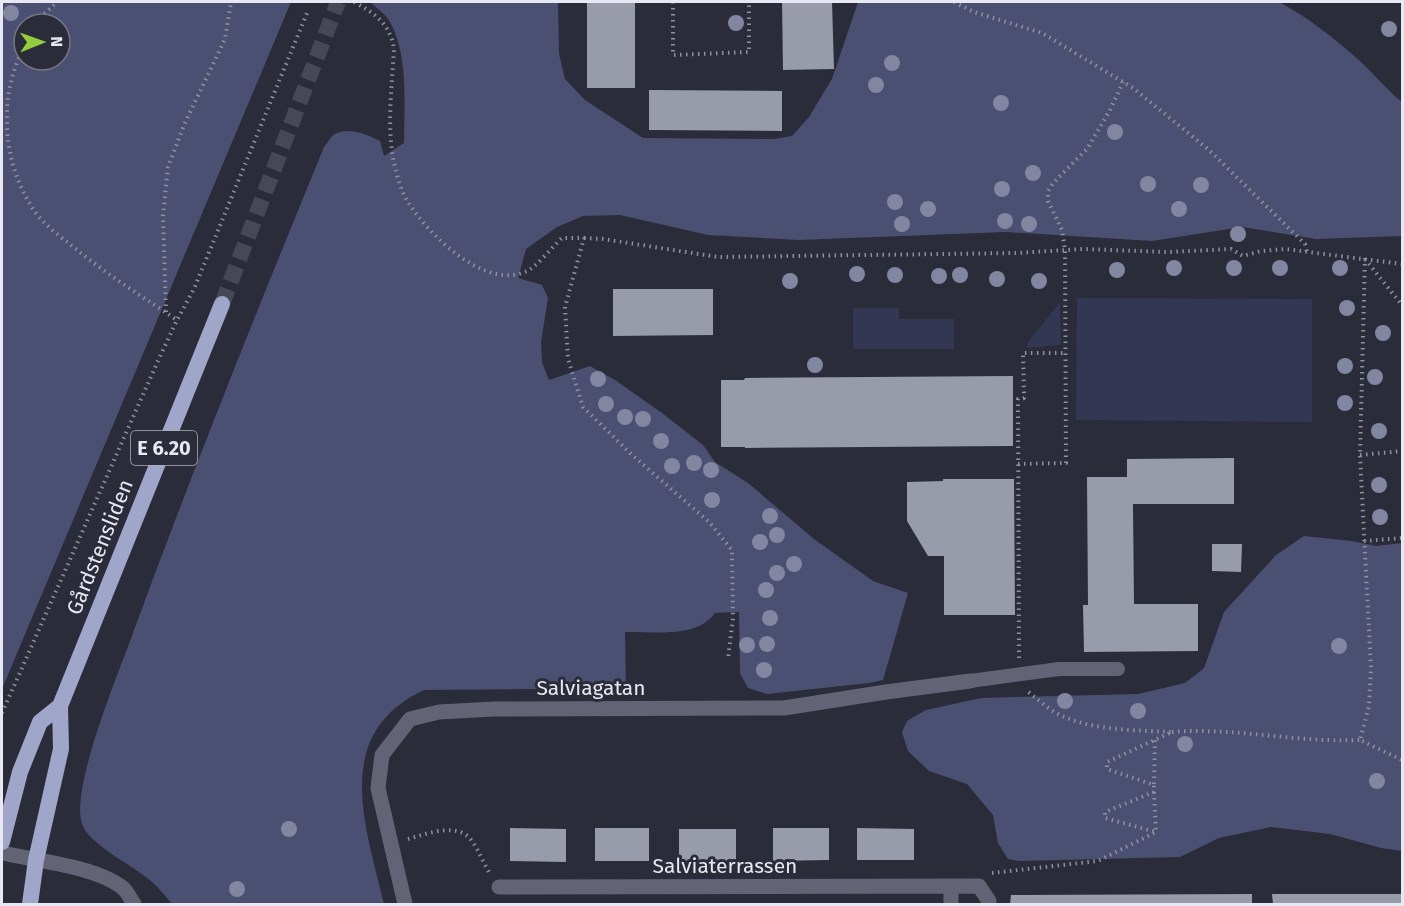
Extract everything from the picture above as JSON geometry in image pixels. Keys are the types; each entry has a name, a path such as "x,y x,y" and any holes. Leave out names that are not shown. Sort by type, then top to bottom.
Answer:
{"highway":[{"name":"Gårdstensliden","path":"30,904 36,860 62,749 60,706 222,304"},
{"name":"Gårdstensliden","path":"2,842 21,772 40,722 60,706"}],"street":[{"name":"Salviagatan","path":"405,904 378,788 382,755 410,719 439,712 494,709 784,708 970,681"},
{"path":"2,853 106,878 125,890 134,904"},
{"path":"951,886 951,904"},
{"path":"979,886 989,904"},
{"name":"Salviaterrassen","path":"499,887 979,886"}],"lane":[{"path":"970,681 1059,669 1118,669"}],"path":[{"path":"166,312 164,216 168,167 184,125 225,39 231,2"},
{"path":"354,2 365,7 386,25 392,36 394,49 391,135 393,158 407,200 428,228 454,252 476,267 492,273 507,275 528,272 562,238 603,239 718,257 1017,253 1083,249 1168,252 1231,249 1243,256 1285,249 1402,264"},
{"path":"674,2 673,55 749,52 749,2"},
{"path":"954,2 974,12 1042,33 1123,82 1209,150 1305,244 1307,252"},
{"path":"2,713 177,320 194,289 307,13"},
{"path":"14,72 7,109 7,133 13,168 30,206 50,228 84,256 177,320"},
{"path":"1018,464 1066,464 1065,250 1062,230 1048,201 1048,191 1087,148 1110,110 1123,82"},
{"path":"584,238 565,307 568,359 583,407 631,454 709,522 732,550 733,618 728,658"},
{"path":"1365,258 1402,305"},
{"path":"1360,740 1369,706 1371,669 1360,455 1365,258"},
{"path":"1065,353 1023,353 1024,398 1018,399 1018,464 1019,673 1020,683 1024,688 1056,713 1083,723 1122,729 1172,732 1200,730 1331,741 1360,740 1402,760"},
{"path":"1360,455 1402,451"},
{"path":"1364,541 1402,537"},
{"path":"1154,784 1107,769 1107,762 1172,732"},
{"path":"1155,740 1156,832"},
{"path":"1154,792 1105,812 1105,819 1156,832"},
{"path":"391,844 436,831 463,833 471,840 499,887"},
{"path":"979,886 994,871 1098,861 1156,832"}],"shaded area":[{"path":"2,2 291,2 2,689"},
{"path":"370,2 558,2 559,54 565,79 585,100 643,138 774,139 792,136 809,117 832,79 858,2 1279,2 1333,38 1402,102 1402,236 1316,239 1242,227 1152,241 1006,232 798,240 708,235 620,215 583,216 557,227 526,249 518,278 542,285 548,298 541,342 542,362 549,380 590,366 615,380 703,445 715,462 748,483 814,539 873,581 908,593 883,680 767,694 748,688 740,673 739,612 715,613 697,627 686,630 625,632 626,688 424,690 395,709 376,731 365,757 362,785 364,814 384,904 172,904 151,881 101,846 86,831 82,824 80,807 83,784 98,730 156,572 226,389 324,147 333,135 344,131 363,134 380,141 384,156 404,143 405,97 400,50 388,19"},
{"path":"1077,298 1312,299 1312,422 1076,420"},
{"path":"1060,302 1061,345 1027,348 1028,342"},
{"path":"853,308 899,308 899,319 954,319 954,349 853,349"},
{"path":"1304,536 1376,546 1402,543 1402,851 1381,848 1330,834 1271,827 1219,838 1180,857 1019,861 1008,859 998,843 993,815 967,784 929,771 908,751 902,732 907,721 926,710 981,698 1138,694 1185,683 1204,668 1224,612 1276,555"}],"building":[{"path":"587,2 635,2 635,88 587,88"},
{"path":"782,2 832,2 834,69 783,70"},
{"path":"649,90 782,91 782,131 649,130"},
{"path":"613,289 713,289 713,335 613,336"},
{"path":"1013,376 1013,446 721,447 721,380"},
{"path":"1234,458 1234,504 1133,504 1134,604 1198,604 1198,651 1084,652 1083,605 1088,605 1087,477 1127,477 1127,459"},
{"path":"943,479 1014,479 1015,615 944,615 944,556 928,556 907,521 907,482 943,481"},
{"path":"1212,544 1242,544 1241,572 1212,571"},
{"path":"510,828 566,829 566,862 510,861"},
{"path":"595,828 649,828 649,861 595,861"},
{"path":"773,828 829,828 829,860 773,861"},
{"path":"857,828 914,829 914,860 857,860"},
{"path":"679,829 736,829 736,861 679,861"},
{"path":"1252,894 1252,904 1010,904 1011,895"},
{"path":"1272,894 1402,894 1402,904 1273,904"}],"tunnel":[{"path":"222,304 338,2"}]}
